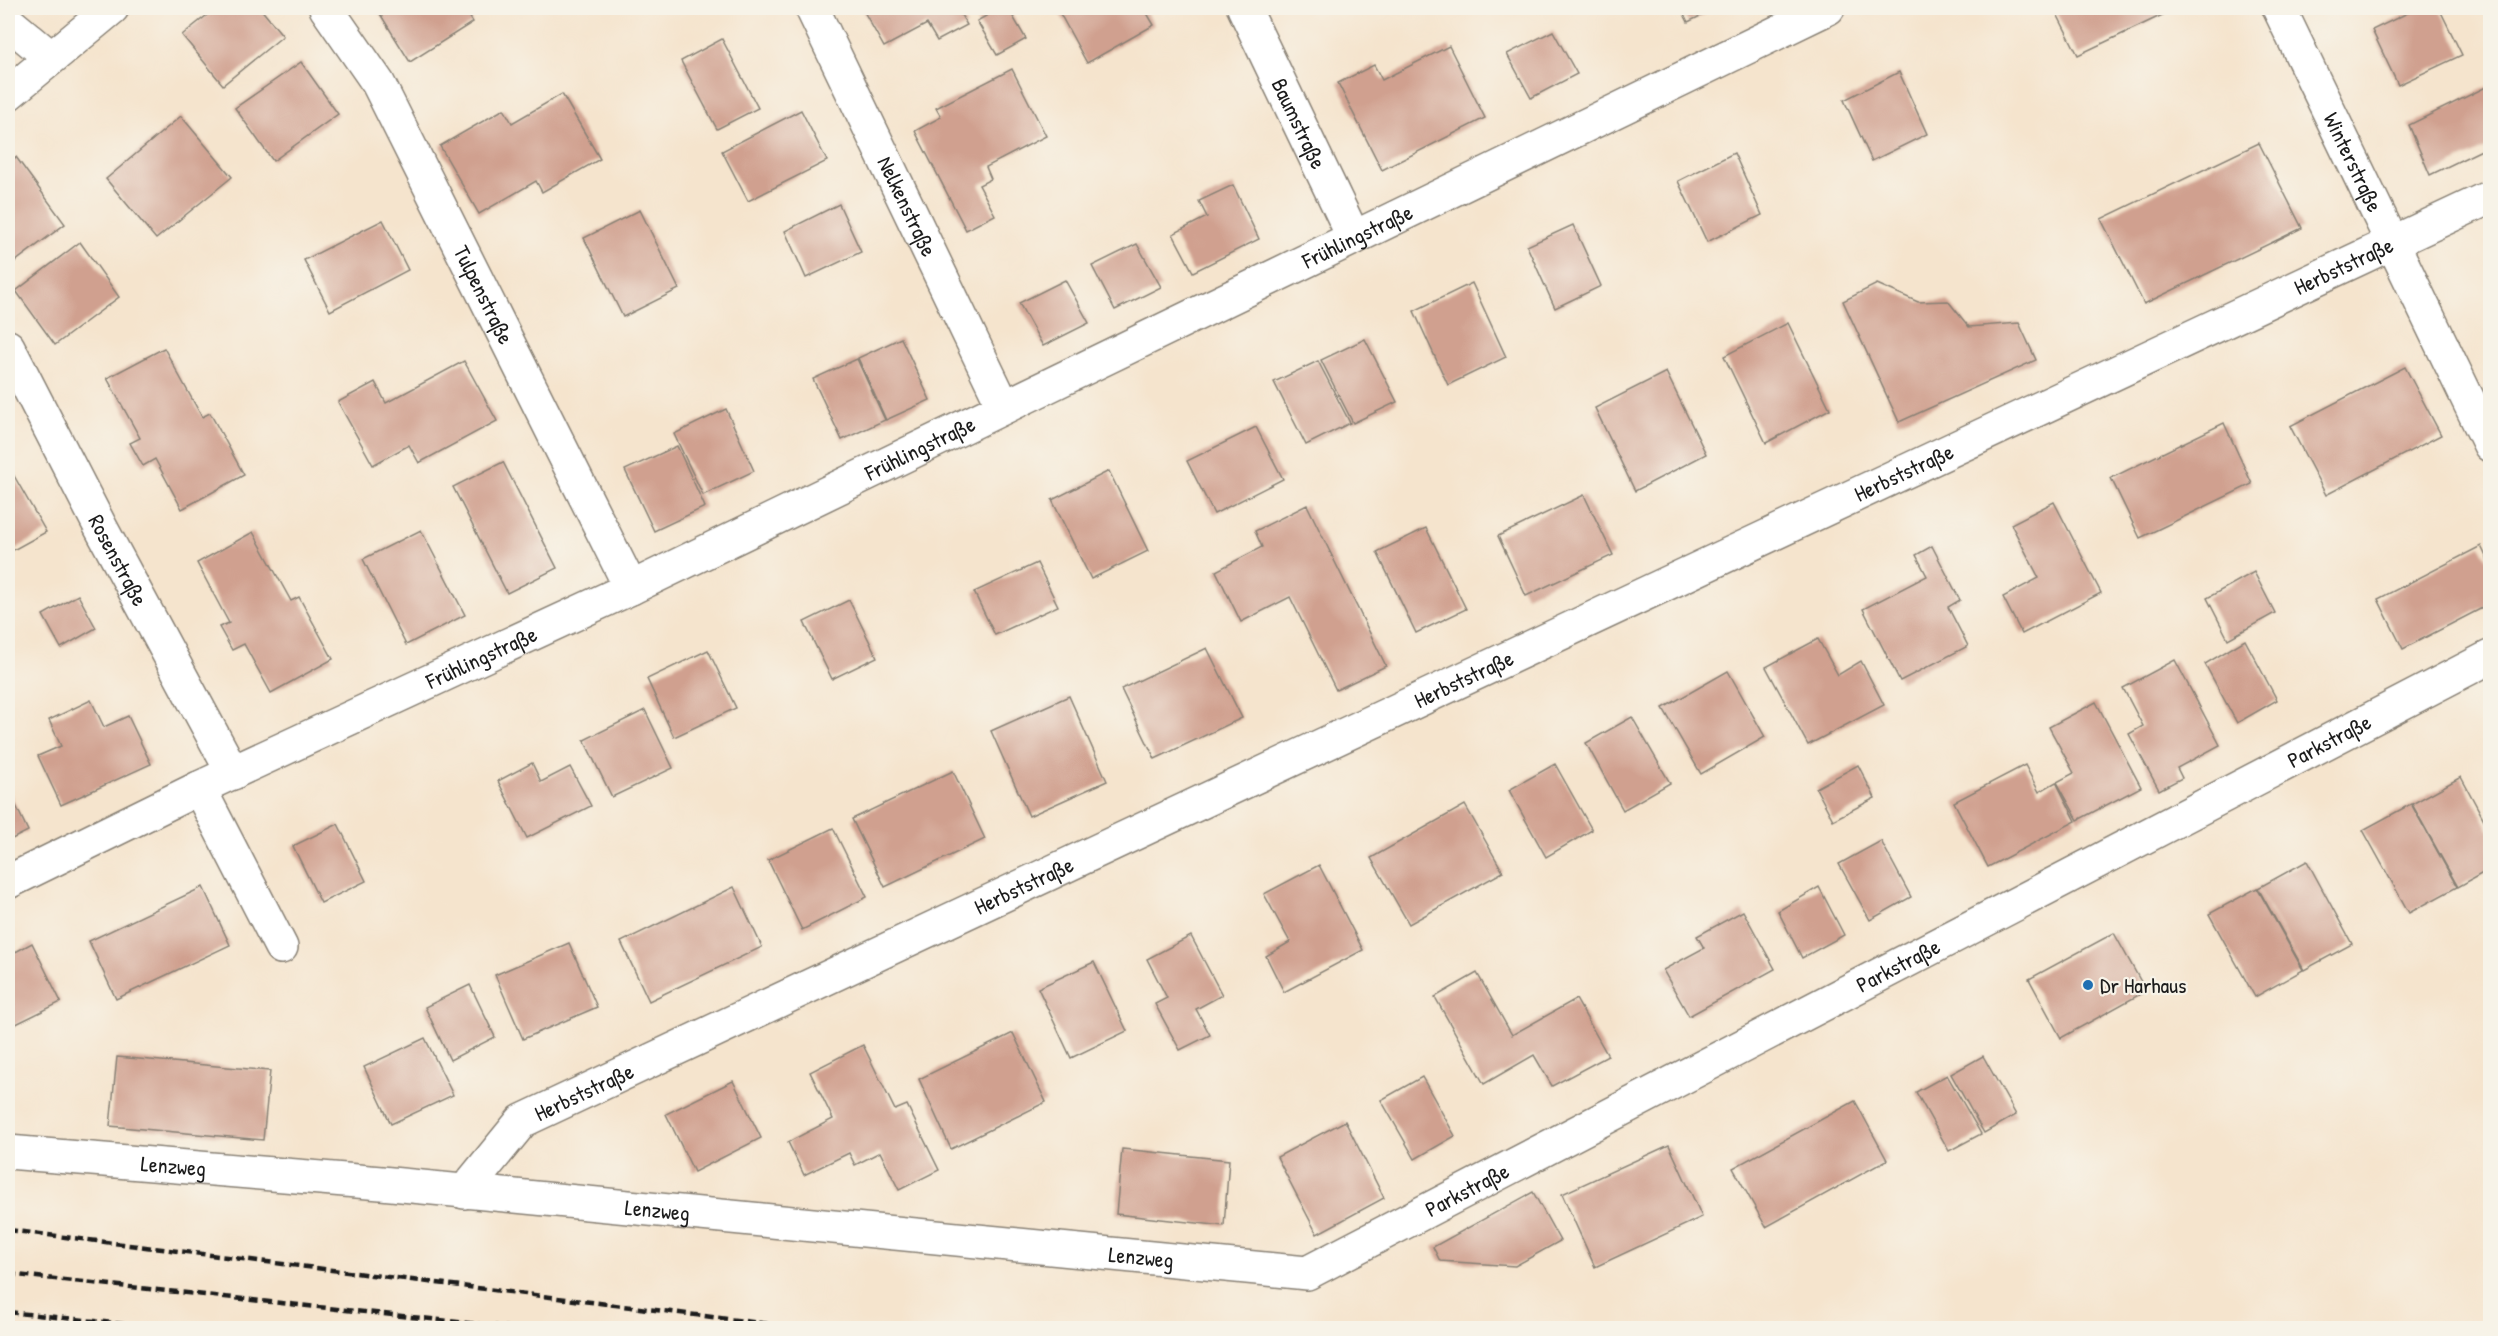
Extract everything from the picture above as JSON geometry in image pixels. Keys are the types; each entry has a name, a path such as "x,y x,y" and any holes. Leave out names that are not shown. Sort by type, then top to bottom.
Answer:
{"street":[{"path":"8,94 112,8"},
{"name":"Tulpenstraße","path":"326,8 378,83 631,588"},
{"name":"Nelkenstraße","path":"812,8 1004,407"},
{"name":"Baumstraße","path":"1244,8 1354,237"},
{"name":"Frühlingstraße","path":"8,882 199,788 631,588 1828,8"},
{"name":"Winterstraße","path":"2279,8 2490,445"},
{"path":"8,22 50,57"},
{"name":"Herbststraße","path":"464,1192 522,1121 2490,197"},
{"name":"Rosenstraße","path":"8,347 101,528 233,773"},
{"name":"Parkstraße","path":"1306,1273 2490,657"},
{"path":"199,788 281,947"},
{"name":"Lenzweg","path":"8,1152 381,1183 1306,1273"}],"building":[{"path":"216,8 260,8 283,36 223,85 182,35"},
{"path":"464,8 473,22 410,62 377,9"},
{"path":"862,8 957,8 967,25 937,41 927,24 884,47"},
{"path":"1000,8 1008,8 1026,39 997,55 977,21"},
{"path":"1057,8 1144,8 1154,25 1087,63"},
{"path":"1681,8 1717,8 1688,22"},
{"path":"2054,8 2177,8 2078,55"},
{"path":"2418,8 2439,8 2462,55 2398,85 2372,30"},
{"path":"1553,31 1577,74 1531,98 1507,54"},
{"path":"722,39 758,108 717,129 681,61"},
{"path":"1449,46 1485,118 1382,170 1338,83 1374,65 1382,80"},
{"path":"301,62 338,114 273,161 235,108"},
{"path":"1012,69 1046,136 986,167 991,179 979,185 995,215 966,230 915,131 941,117 936,108"},
{"path":"1899,72 1927,134 1872,161 1844,100"},
{"path":"2488,86 2490,146 2430,175 2409,125"},
{"path":"562,94 600,159 542,192 536,181 479,214 440,146 504,109 512,123"},
{"path":"801,110 827,161 748,201 722,151"},
{"path":"181,116 232,177 156,239 106,179"},
{"path":"2259,143 2302,228 2144,304 2101,219"},
{"path":"1734,153 1762,215 1707,242 1678,181"},
{"path":"16,157 65,224 8,267 8,164"},
{"path":"1233,185 1259,239 1193,272 1173,234 1207,217 1199,201"},
{"path":"839,204 861,252 806,278 785,231"},
{"path":"640,210 679,289 623,317 584,238"},
{"path":"383,220 408,270 330,311 304,260"},
{"path":"1573,225 1601,286 1555,308 1527,246"},
{"path":"80,242 119,297 55,345 16,291"},
{"path":"1137,244 1161,287 1115,310 1092,266"},
{"path":"1065,280 1089,323 1043,346 1019,303"},
{"path":"1472,283 1506,357 1448,385 1414,311"},
{"path":"1877,284 1918,302 1948,301 1969,327 2019,323 2036,360 1899,422 1843,301"},
{"path":"1788,323 1830,409 1766,443 1724,356"},
{"path":"901,338 930,400 886,420 858,358"},
{"path":"1365,339 1397,402 1353,423 1321,360"},
{"path":"164,348 202,417 210,413 244,475 182,509 155,459 143,466 130,443 140,438 107,378"},
{"path":"857,359 885,420 842,440 813,379"},
{"path":"464,361 497,421 419,463 409,445 373,465 338,402 375,382 386,403"},
{"path":"1318,361 1350,423 1306,445 1274,382"},
{"path":"2405,367 2441,435 2326,495 2290,426"},
{"path":"1666,372 1706,454 1635,491 1595,408"},
{"path":"726,409 754,471 703,495 674,434"},
{"path":"2224,423 2252,484 2140,538 2111,478"},
{"path":"1256,427 1283,479 1214,514 1187,461"},
{"path":"677,446 705,507 654,531 625,470"},
{"path":"503,462 557,568 507,593 453,487"},
{"path":"1109,471 1148,551 1091,579 1052,500"},
{"path":"13,474 46,532 8,553 8,477"},
{"path":"1584,495 1613,555 1526,596 1498,536"},
{"path":"2054,502 2101,593 2022,634 2003,597 2039,578 2011,524"},
{"path":"1307,505 1386,666 1336,690 1290,597 1241,622 1216,571 1262,547 1255,531"},
{"path":"1426,528 1466,609 1416,633 1377,552"},
{"path":"421,530 465,615 406,645 363,559"},
{"path":"253,532 291,601 299,597 333,659 271,693 244,644 232,650 219,627 229,623 197,563"},
{"path":"1932,546 1960,600 1948,607 1968,646 1900,681 1863,609 1927,576 1916,555"},
{"path":"2481,546 2490,565 2490,604 2403,649 2378,599"},
{"path":"1037,563 1058,606 995,635 974,592"},
{"path":"2254,572 2275,613 2228,639 2207,598"},
{"path":"78,595 96,628 61,648 43,615"},
{"path":"849,600 877,657 832,679 804,622"},
{"path":"1818,639 1838,675 1861,661 1884,705 1808,745 1766,667"},
{"path":"2245,640 2277,700 2237,723 2205,664"},
{"path":"1207,648 1242,718 1155,759 1121,689"},
{"path":"708,650 736,708 674,737 647,679"},
{"path":"2175,660 2220,745 2177,768 2182,778 2159,790 2129,734 2143,726 2123,688"},
{"path":"1728,671 1765,737 1701,774 1663,708"},
{"path":"1069,696 1107,781 1029,816 991,731"},
{"path":"91,700 104,727 128,716 151,764 61,805 38,756 61,746 49,720"},
{"path":"2096,702 2141,787 2078,820 2057,782 2074,773 2049,727"},
{"path":"645,710 673,768 612,797 584,740"},
{"path":"1632,717 1670,783 1623,810 1586,743"},
{"path":"532,763 541,782 570,767 591,806 527,838 498,781"},
{"path":"1555,764 1592,830 1546,857 1509,790"},
{"path":"1858,765 1875,798 1833,820 1816,788"},
{"path":"2025,765 2039,792 2056,782 2076,821 1988,867 1954,802"},
{"path":"953,771 985,839 885,887 852,819"},
{"path":"2461,777 2490,831 2490,869 2458,887 2412,804"},
{"path":"8,789 28,831 8,841"},
{"path":"2411,804 2457,887 2409,913 2363,830"},
{"path":"1465,805 1503,872 1409,924 1371,858"},
{"path":"338,824 366,881 321,903 293,846"},
{"path":"833,828 867,897 802,930 768,860"},
{"path":"1881,841 1911,897 1870,920 1839,864"},
{"path":"2307,861 2352,944 2304,970 2258,888"},
{"path":"1319,865 1363,950 1284,992 1266,956 1290,942 1264,894"},
{"path":"203,887 230,945 116,999 89,941"},
{"path":"734,887 762,947 649,1001 621,942"},
{"path":"1819,887 1844,935 1802,958 1778,911"},
{"path":"2257,888 2303,970 2255,997 2209,914"},
{"path":"1743,911 1775,969 1689,1016 1663,970 1704,948 1697,936"},
{"name":"Dr Harhaus","path":"2114,933 2146,991 2061,1038 2029,979"},
{"path":"1191,936 1222,995 1196,1009 1210,1035 1180,1050 1155,1004 1167,998 1147,959"},
{"path":"32,943 61,1002 8,1028 8,956"},
{"path":"569,943 597,1007 523,1039 495,975"},
{"path":"1094,962 1127,1031 1071,1058 1038,988"},
{"path":"1477,973 1512,1035 1576,999 1608,1056 1552,1086 1534,1055 1484,1084 1435,997"},
{"path":"470,985 495,1037 450,1060 425,1007"},
{"path":"1013,1033 1046,1102 951,1149 919,1079"},
{"path":"425,1038 453,1095 391,1124 364,1067"},
{"path":"863,1045 895,1110 907,1105 939,1170 899,1190 880,1152 855,1165 849,1153 804,1175 788,1142 833,1119 810,1072"},
{"path":"1983,1056 2016,1115 1984,1133 1951,1074"},
{"path":"117,1057 270,1071 263,1140 110,1126"},
{"path":"1947,1075 1981,1134 1949,1151 1916,1092"},
{"path":"1422,1077 1455,1136 1415,1159 1381,1100"},
{"path":"733,1081 761,1138 694,1172 666,1114"},
{"path":"1855,1101 1887,1160 1766,1227 1733,1168"},
{"path":"1345,1121 1384,1198 1317,1234 1277,1157"},
{"path":"1669,1145 1702,1217 1595,1267 1562,1194"},
{"path":"1122,1149 1229,1160 1224,1226 1116,1214"},
{"path":"1533,1192 1560,1241 1515,1266 1440,1261 1433,1247"}],"railway":[{"path":"8,1230 801,1328"},
{"path":"8,1274 515,1328"},
{"path":"8,1312 161,1328"}],"place":[{"name":"Dr Harhaus","path":"2088,985"}]}
